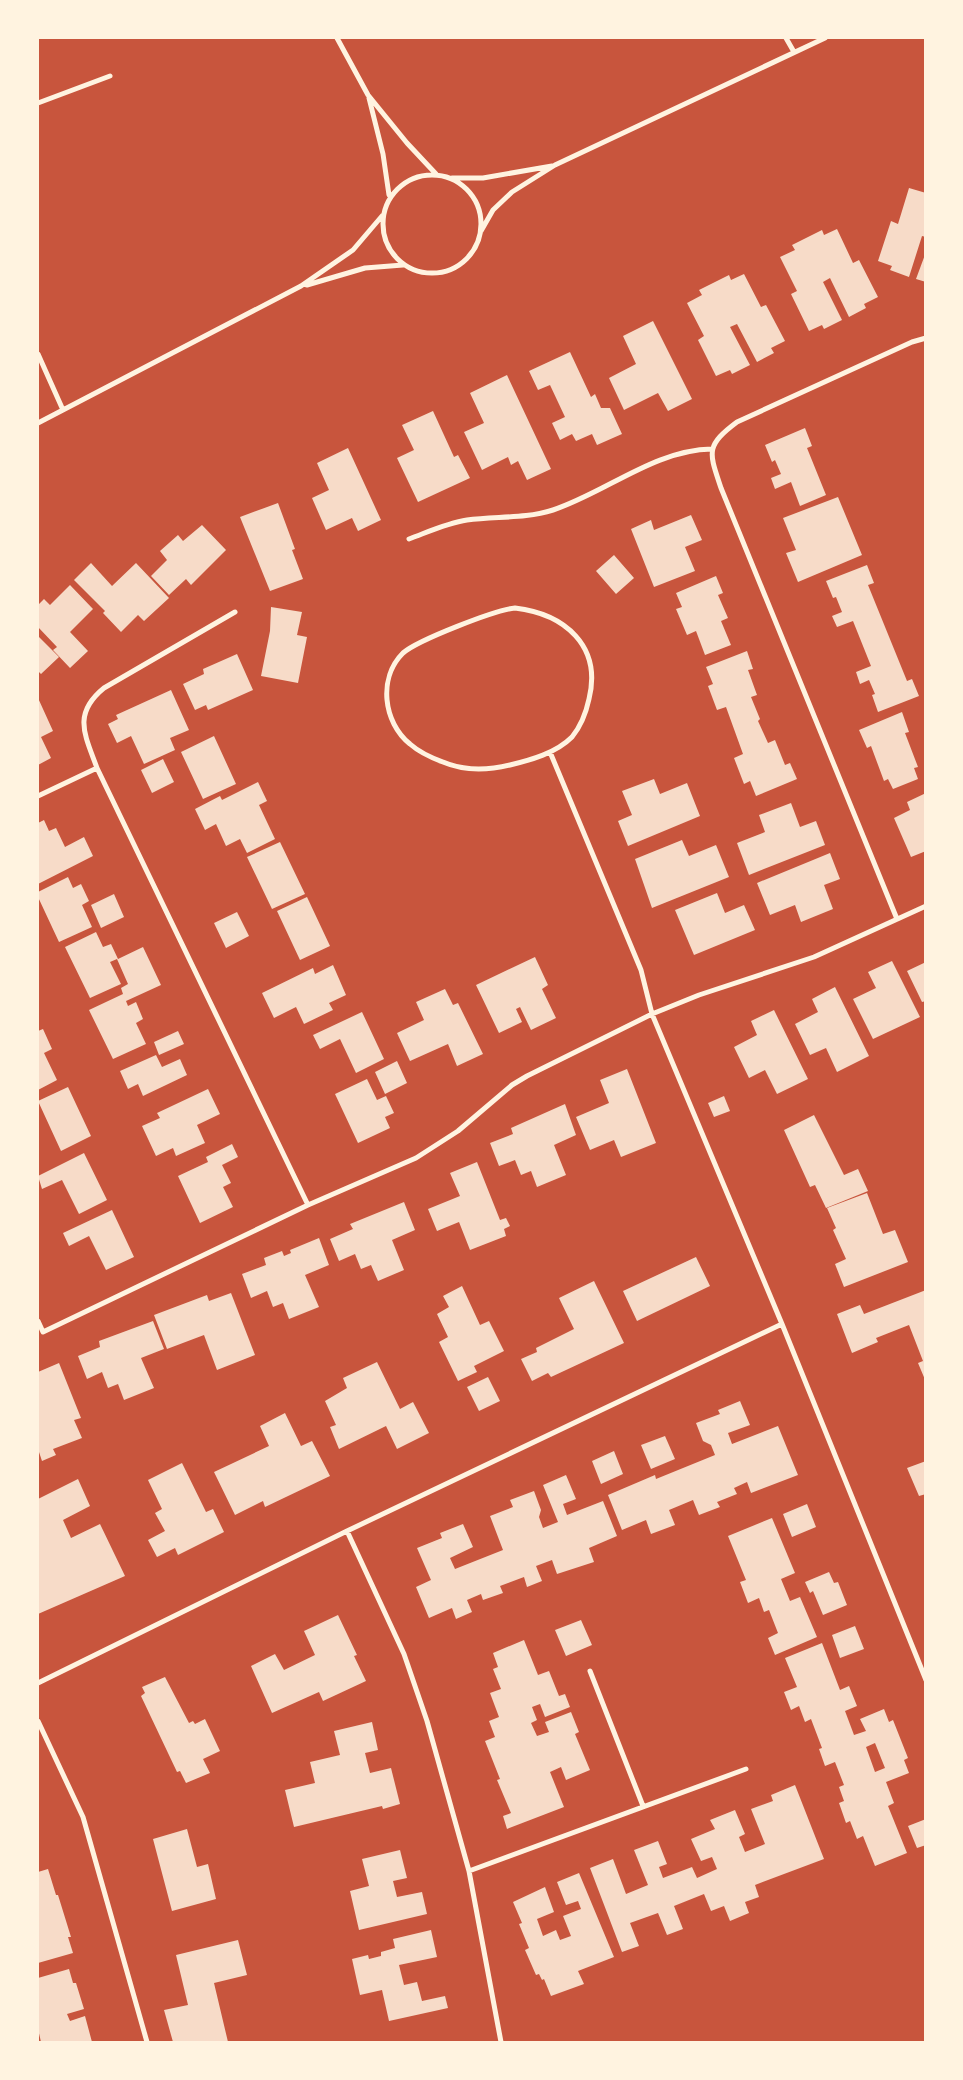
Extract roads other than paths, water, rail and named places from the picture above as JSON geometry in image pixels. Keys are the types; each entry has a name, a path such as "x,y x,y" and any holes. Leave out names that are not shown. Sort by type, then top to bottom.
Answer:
{"street":[{"path":"337,38 368,95 407,143 436,174"},
{"path":"786,38 794,52"},
{"path":"382,216 384,238 391,253 403,265 419,272 435,274 451,270 465,261 476,247 481,231 493,210 512,192 555,165 825,38"},
{"path":"38,103 110,76"},
{"path":"38,423 301,286 353,250 382,216 389,195 383,154 368,95"},
{"path":"389,195 406,181 421,175 436,174 452,178 483,178 555,165"},
{"path":"452,178 466,188 476,200 481,216 481,231"},
{"path":"301,286 365,268 403,265"},
{"path":"897,919 721,488 713,462 712,449 719,437 737,422 912,342 926,338"},
{"path":"38,354 63,410"},
{"path":"409,539 456,522 482,518 524,516 554,510 671,456 694,449 712,449"},
{"path":"515,608 532,610 556,620 571,630 581,641 589,658 592,675 591,692 580,724 571,737 550,752 521,762 482,769 450,765 432,758 410,745 398,732 392,721 387,693 389,677 394,664 405,652 422,642 500,611 515,608"},
{"path":"235,612 104,688 94,696 86,708 83,723 97,768 308,1205"},
{"path":"550,752 641,970 652,1014 782,1324 926,1680"},
{"path":"38,796 97,768"},
{"path":"38,1321 43,1332 308,1205 416,1158 458,1131 512,1085 652,1014 699,995 814,958 926,906"},
{"path":"38,1683 346,1531 782,1324"},
{"path":"346,1531 407,1662 427,1721 469,1871 501,2042"},
{"path":"918,1659 926,1656"},
{"path":"590,1671 643,1806"},
{"path":"38,1721 83,1816 147,2042"},
{"path":"469,1871 746,1770"}]}
